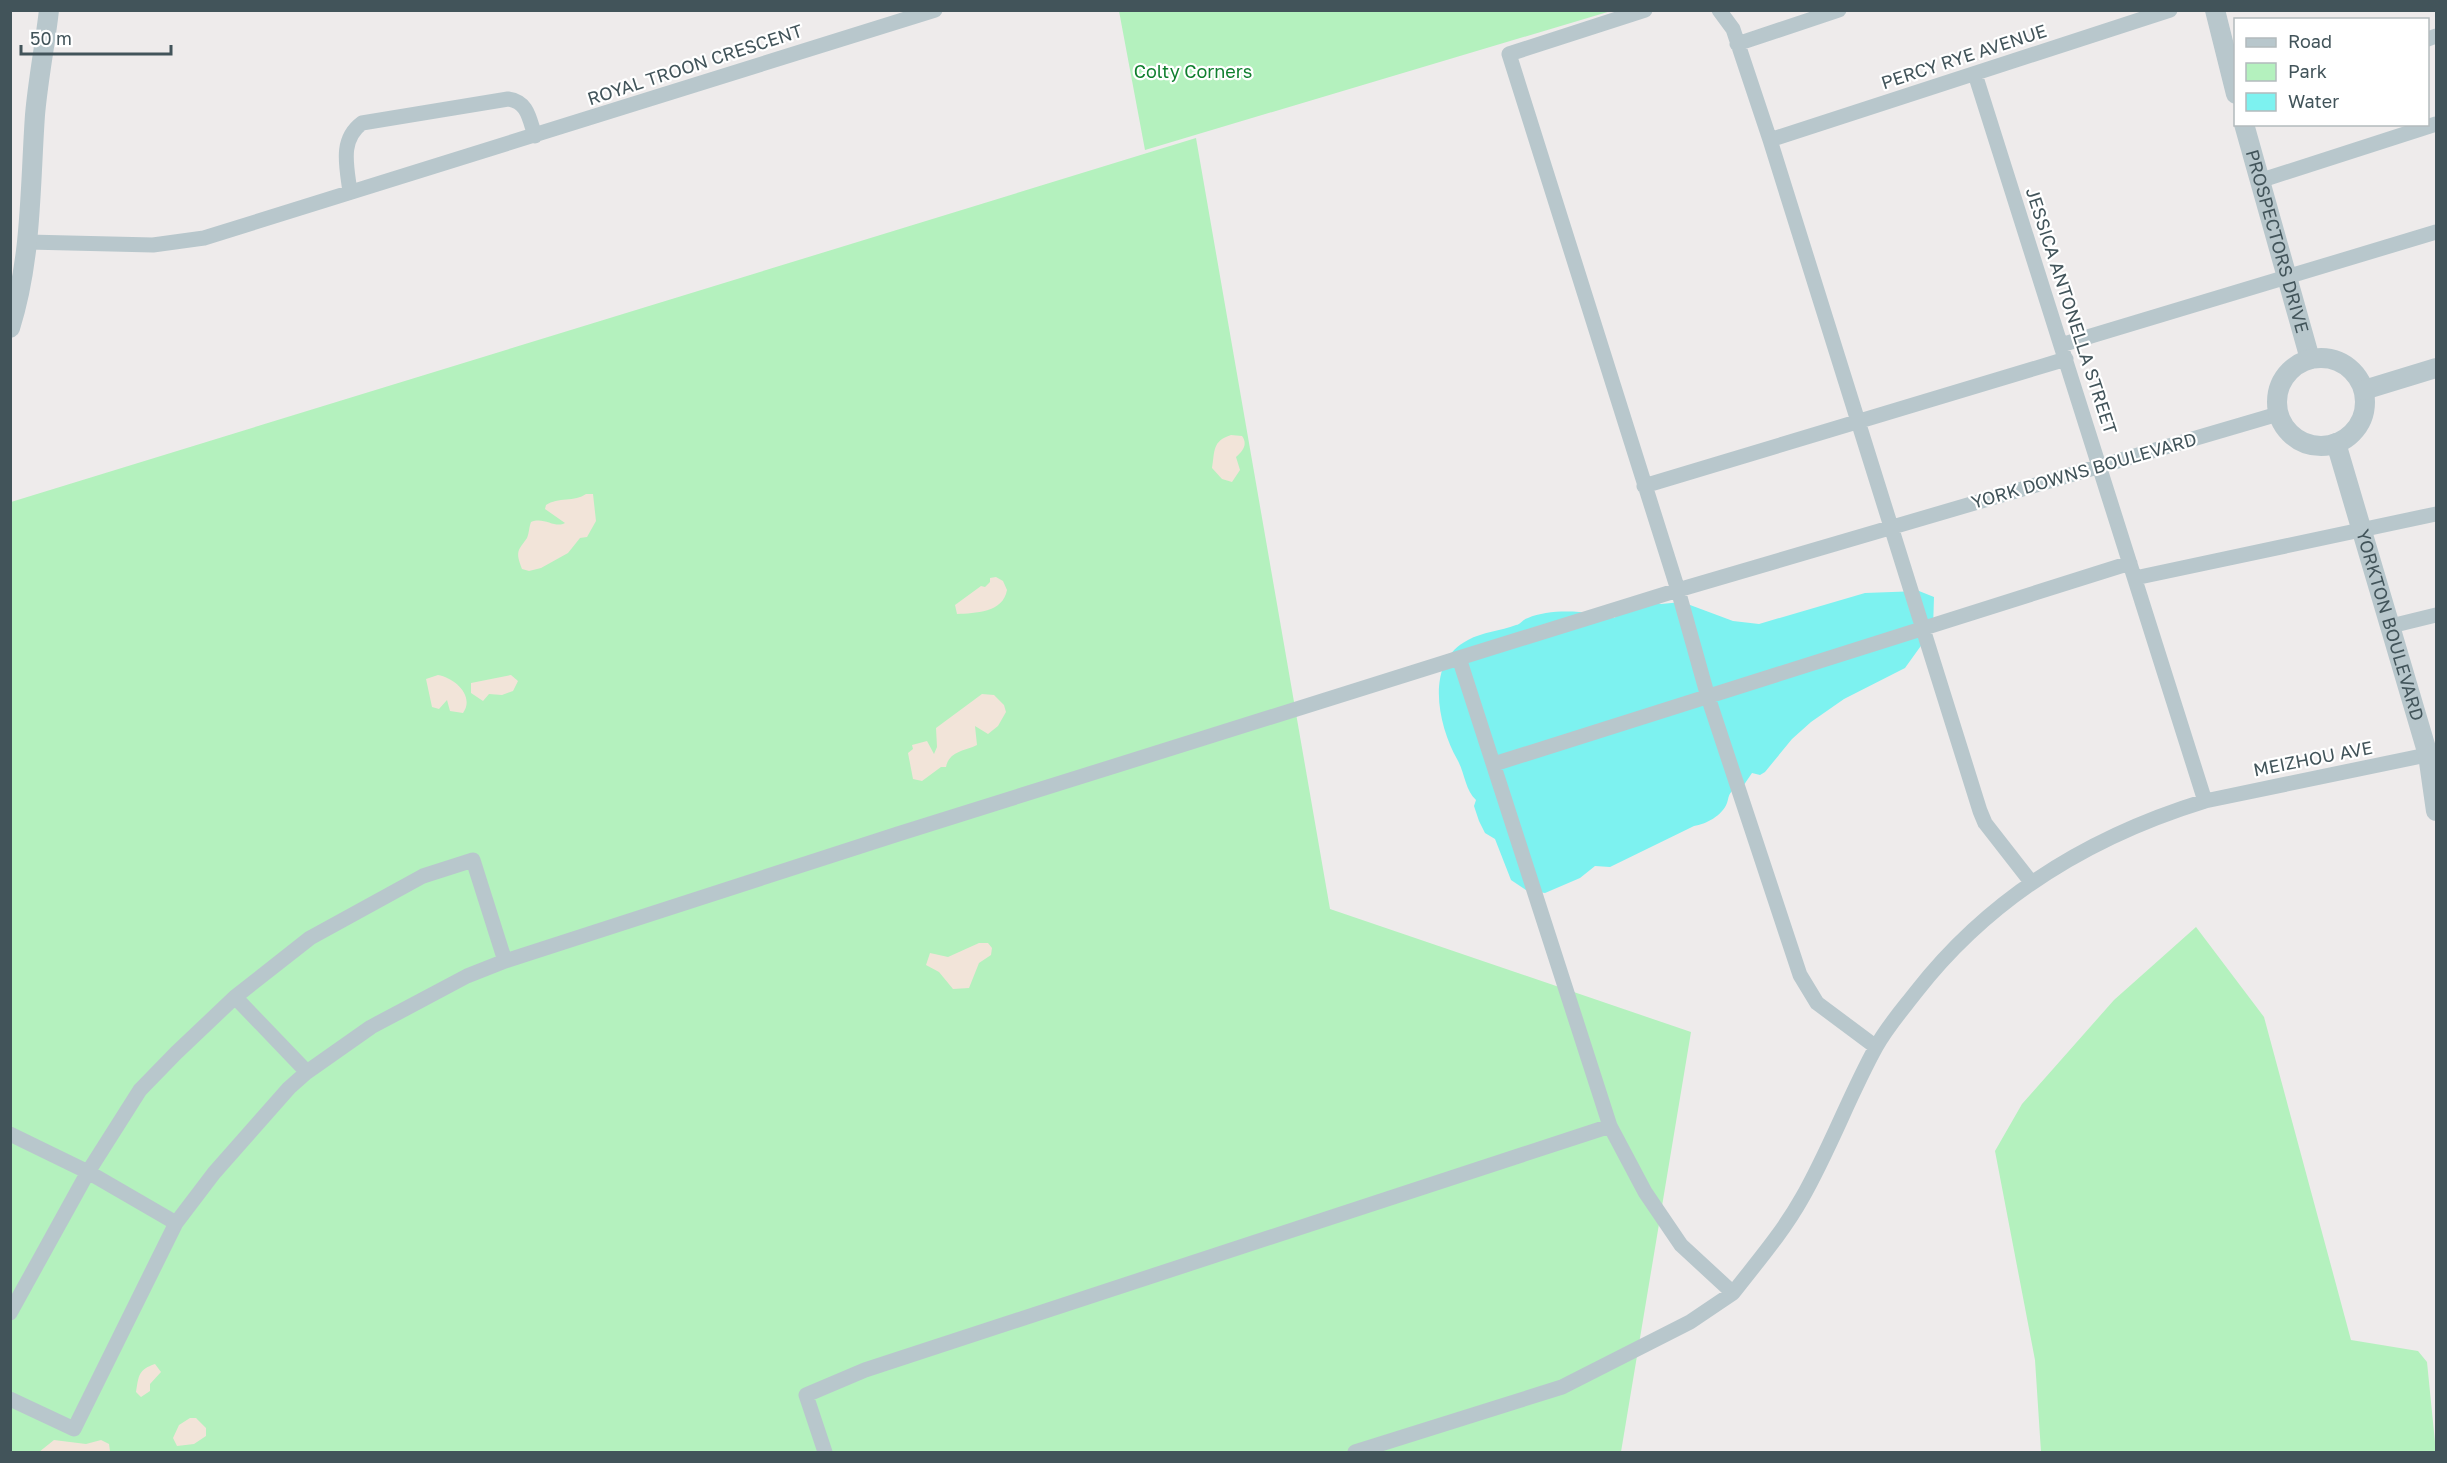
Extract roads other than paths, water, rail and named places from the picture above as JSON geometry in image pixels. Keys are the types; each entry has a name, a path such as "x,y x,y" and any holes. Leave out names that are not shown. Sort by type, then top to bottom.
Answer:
{"street":[{"path":"10,328 18,301 28,242 36,112 49,10"},
{"name":"ROYAL TROON CRESCENT","path":"28,242 179,244 535,136 935,10"},
{"path":"1645,10 1509,54 1678,590 1708,697 1800,975 1817,1003 1876,1047"},
{"path":"1719,10 1733,29 1770,140 1889,528 1982,817 2031,882"},
{"path":"1737,44 1839,10"},
{"name":"PERCY RYE AVENUE","path":"1770,140 2170,10"},
{"path":"2215,10 2234,89"},
{"name":"JESSICA ANTONELLA STREET","path":"1975,74 2205,801"},
{"path":"350,192 346,163 347,142 352,130 362,123 508,99 518,100 525,106 535,136"},
{"path":"2259,181 2436,124"},
{"name":"PROSPECTORS DRIVE","path":"2245,126 2310,359"},
{"path":"1644,486 1856,420 2287,277 2436,232"},
{"path":"2324,358 2349,367 2358,377 2364,390 2363,416 2357,428 2336,443 2312,445 2301,441 2291,434 2278,414 2277,400 2283,380 2297,365 2310,359 2324,358"},
{"path":"2364,390 2436,368"},
{"name":"YORK DOWNS BOULEVARD","path":"10,1400 74,1429 176,1223 214,1173 289,1088 307,1072 371,1028 467,976 505,961 898,834 1678,590 2278,414"},
{"name":"YORKTON BOULEVARD","path":"2336,443 2432,754 2436,811"},
{"path":"1494,764 1922,630 2133,571 2362,531 2436,514"},
{"path":"2391,626 2436,615"},
{"path":"1459,658 1610,1126 1645,1192 1681,1245 1733,1293"},
{"name":"MEIZHOU AVE","path":"1355,1452 1562,1387 1690,1322 1733,1293 1776,1238 1802,1198 1876,1047 1936,966 1982,920 2031,882 2116,833 2205,801 2432,754"},
{"path":"10,1313 88,1172 140,1090 235,997 310,938 423,876 473,860 505,961"},
{"path":"235,997 307,1072"},
{"path":"825,1452 806,1395 865,1370 1610,1126"},
{"path":"10,1134 88,1172 176,1223"}],"water":[{"path":"1919,591 1934,597 1933,629 1905,668 1844,699 1811,722 1792,739 1765,772 1760,775 1752,773 1739,792 1733,790 1725,808 1713,819 1610,867 1595,866 1580,878 1545,893 1526,890 1511,880 1495,839 1485,833 1479,821 1474,806 1476,800 1472,796 1450,745 1441,712 1440,678 1445,663 1454,650 1468,640 1518,624 1537,615 1571,612 1614,618 1630,608 1652,601 1661,604 1682,602 1733,621 1759,624 1865,593"}],"park label":[{"name":"Colty Corners","path":"1193,72"}]}
